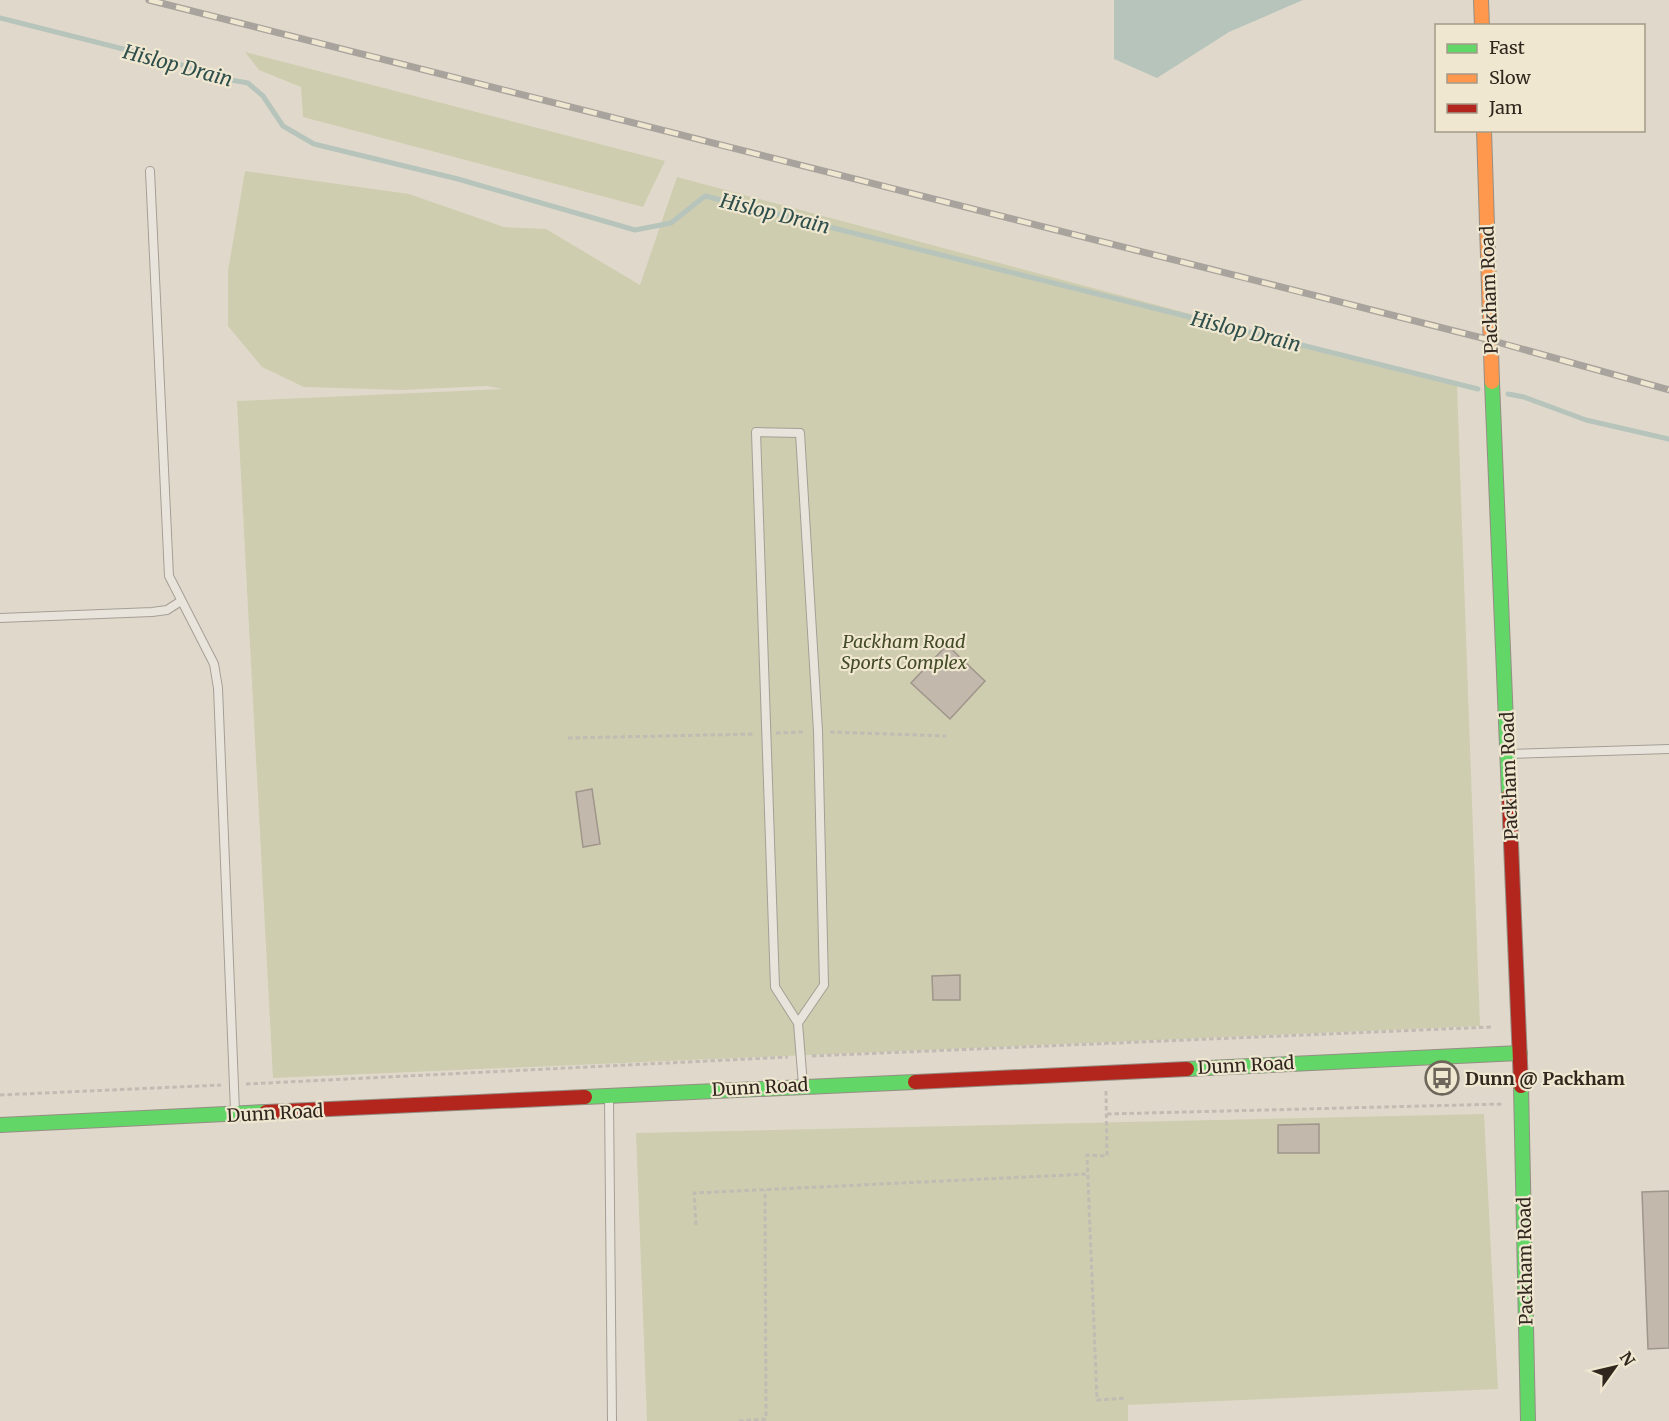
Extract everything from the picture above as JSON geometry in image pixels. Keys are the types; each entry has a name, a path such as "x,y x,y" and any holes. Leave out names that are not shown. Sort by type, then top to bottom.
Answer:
{"street":[{"path":"1481,0 1482,24"},
{"name":"Packham Road","path":"1484,132 1490,340 1520,1053 1528,1421"},
{"name":"Dunn Road","path":"0,1125 803,1085 1520,1053"}],"lane":[{"path":"150,171 169,576 213,664 218,688 235,1115"},
{"path":"798,1023 824,985 818,731 800,433 756,432 775,987 798,1023 803,1085"},
{"path":"0,618 152,612 167,610 181,601"},
{"path":"1508,754 1669,749"},
{"path":"609,1095 612,1421"}],"path":[{"path":"238,1084 1491,1027"},
{"path":"1106,1071 1107,1156 1087,1155 1097,1400 1126,1398"},
{"path":"0,1095 228,1085"},
{"path":"1107,1114 1521,1103"},
{"path":"696,1225 694,1193 1088,1174"},
{"path":"739,1421 766,1419 765,1190"}],"green space":[{"path":"245,52 665,161 643,207 303,117 301,87 259,70"},
{"name":"Packham Road Sports Complex","path":"245,171 409,194 504,227 546,229 640,285 677,177 1457,385 1480,1026 273,1078 237,401 503,389 487,386 402,390 304,387 262,367 228,326 228,271"},
{"path":"1484,1114 1498,1389 1128,1405 1128,1421 647,1421 636,1133"}],"shaded area":[{"path":"1114,0 1303,0 1229,32 1157,78 1114,59"}],"building":[{"path":"947,645 985,681 950,719 911,683"},
{"path":"592,789 600,844 583,847 576,792"},
{"path":"960,975 960,1000 933,1000 932,976"},
{"path":"1319,1124 1319,1153 1278,1153 1278,1125"},
{"path":"1669,1191 1669,1348 1648,1349 1642,1192"}],"waterway":[{"name":"Hislop Drain","path":"0,18 171,61 214,77 248,83 263,96 283,126 314,144 458,179 635,230 671,223 705,196 1478,389"},
{"name":"Hislop Drain","path":"1508,394 1524,397 1586,420 1669,439"}],"railway":[{"path":"149,0 1490,340 1669,390"}],"traffic: fast":[{"path":"1492,382 1509,795"},
{"path":"1187,1069 1520,1053"},
{"path":"585,1097 915,1082"},
{"path":"1521,1086 1528,1421"},
{"path":"0,1125 266,1112"}],"traffic: slow":[{"path":"1481,0 1482,24"},
{"path":"1484,132 1492,382"}],"traffic: jam":[{"path":"1509,795 1521,1086"},
{"path":"915,1082 1187,1069"},
{"path":"266,1112 585,1097"}],"place":[{"name":"Dunn @ Packham","path":"1442,1078"}]}
